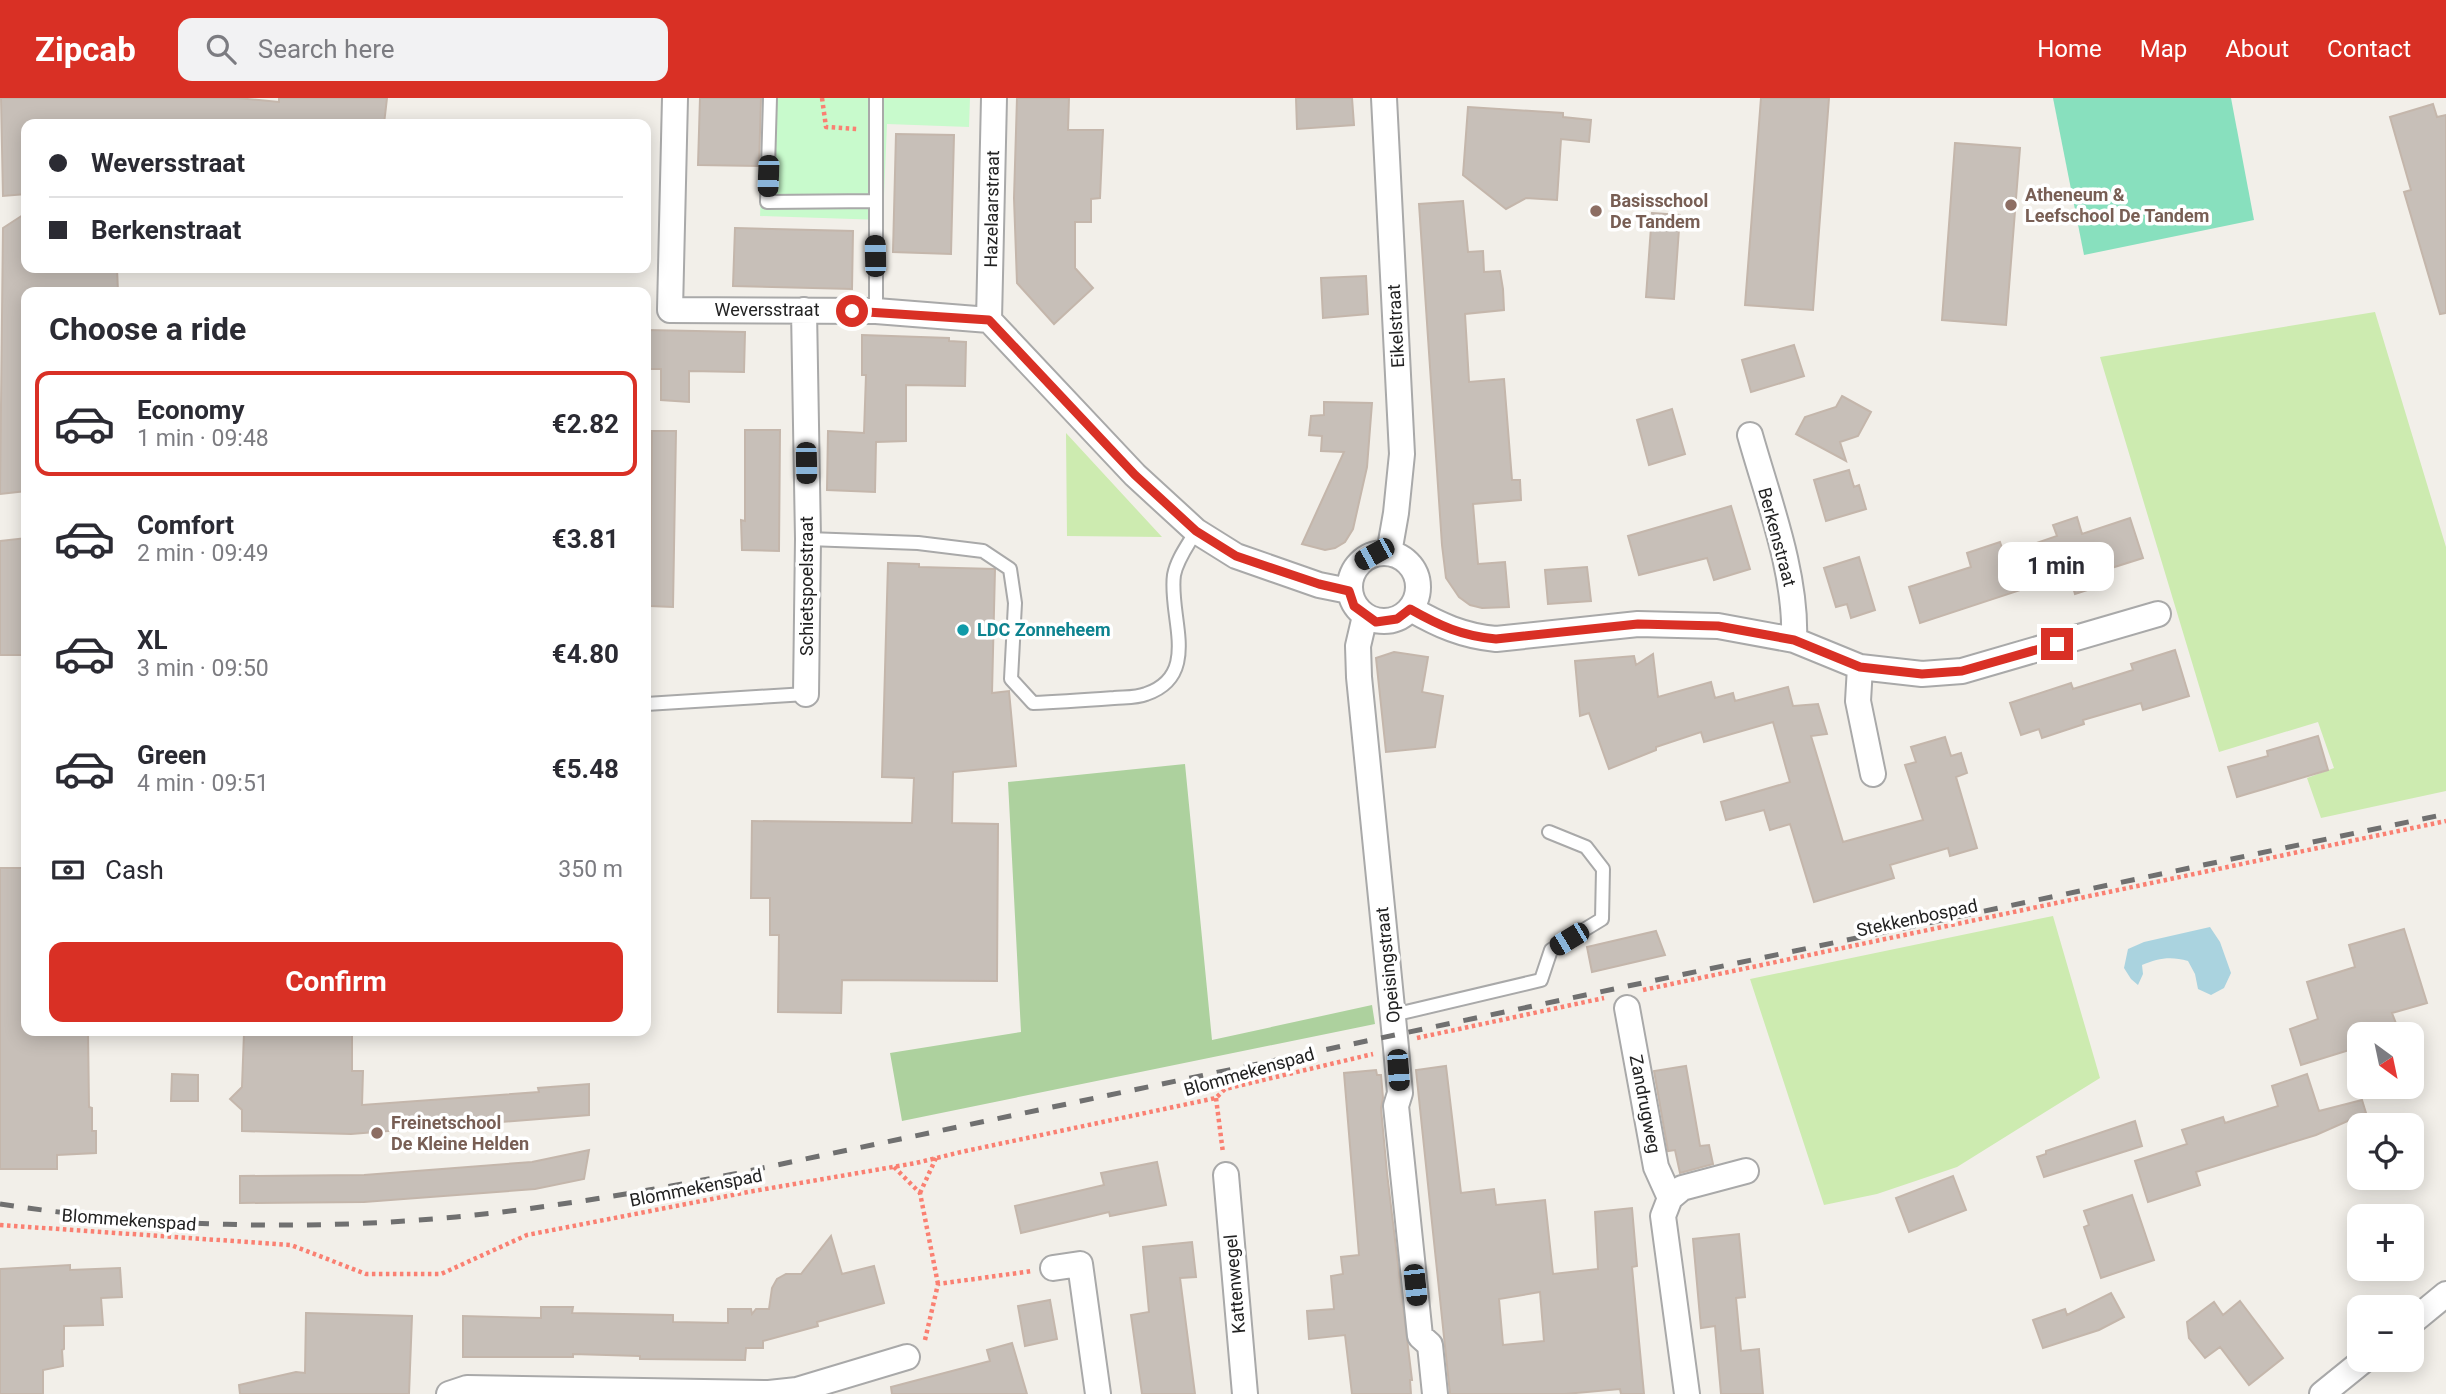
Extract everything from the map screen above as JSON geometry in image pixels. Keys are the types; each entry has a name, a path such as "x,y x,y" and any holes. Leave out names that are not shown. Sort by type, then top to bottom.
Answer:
{"street":[{"name":"Weversstraat","path":"675,98 670,310 876,311 989,320"},
{"name":"Hazelaarstraat","path":"989,320 994,98"},
{"name":"Eikelstraat","path":"1384,98 1402,454 1389,553"},
{"name":"Schietspoelstraat","path":"804,310 808,539 806,694"},
{"path":"989,320 1135,475 1196,531 1236,556 1319,584 1349,591"},
{"name":"Berkenstraat","path":"1750,435 1788,574 1795,611 1794,640"},
{"path":"1389,553 1403,559 1412,568 1418,581 1418,596 1410,609 1397,619 1376,622 1364,616 1354,606 1349,591 1351,577 1360,562 1374,554 1389,553"},
{"path":"1410,609 1442,627 1473,637 1496,639 1638,624 1718,626 1794,640 1860,667 1922,674 1962,671 2158,614"},
{"name":"Opeisingstraat","path":"1364,616 1358,646 1359,677 1400,1093 1396,1106 1420,1336 1430,1345 1435,1394"},
{"path":"1860,667 1858,701 1873,774"},
{"name":"Zandrugweg","path":"1625,999 1656,1167 1670,1198"},
{"path":"1687,1394 1663,1216 1670,1198 1682,1188 1746,1171"},
{"name":"Kattenwegel","path":"1226,1175 1245,1394"},
{"path":"1053,1268 1080,1264 1098,1394"},
{"path":"2424,1312 2446,1294"},
{"path":"449,1394 467,1388 769,1392 797,1390 907,1357"},
{"path":"2322,1394 2349,1372"}],"lane":[{"path":"770,98 767,202 875,201"},
{"path":"876,98 876,311"},
{"path":"808,539 918,543 983,551 1010,569 1015,603 1011,679 1033,703 1145,695 1165,684 1177,667 1180,640 1174,605 1174,574 1181,555 1196,531"},
{"path":"651,704 806,694"},
{"path":"1393,1015 1541,980 1552,950 1602,919 1603,869 1586,847 1549,832"}],"path":[{"path":"822,98 827,127 875,131"},
{"name":"Stekkenbospad","path":"1396,1048 1425,1035 1625,999 2446,821"},
{"name":"Blommekenspad","path":"0,1225 291,1245 366,1274 441,1274 527,1235 894,1167 1216,1098 1225,1089 1396,1048"},
{"path":"1216,1098 1226,1175"},
{"path":"920,1194 936,1158"},
{"path":"894,1167 920,1194 938,1284 925,1342 907,1357"},
{"path":"938,1284 1053,1268"}],"green space":[{"path":"765,98 970,98 969,127 887,124 883,220 760,216"},
{"path":"2053,98 2231,98 2254,220 2084,255"},
{"path":"2375,312 2446,547 2446,791 2321,818 2307,778 2334,768 2318,722 2219,752 2100,357"},
{"path":"1066,433 1162,537 1067,536"},
{"path":"1185,764 1212,1040 1372,1005 1375,1024 902,1121 890,1053 1021,1032 1008,782"},
{"path":"2053,916 2100,1078 1957,1167 1877,1194 1824,1205 1750,979"}],"water":[{"path":"2210,927 2220,942 2231,973 2224,988 2211,995 2198,989 2195,974 2188,961 2165,958 2142,965 2143,974 2138,985 2124,968 2128,949 2144,942"}],"building":[{"path":"1,98 237,98 279,102 279,98 387,98 385,119 21,119 21,194 3,196"},
{"path":"700,98 761,98 759,166 698,165"},
{"path":"1017,98 1069,98 1068,130 1103,130 1100,198 1091,199 1091,222 1075,222 1075,268 1093,288 1054,324 1017,283 1014,198"},
{"path":"1296,98 1352,98 1354,125 1297,129"},
{"path":"1761,98 1829,98 1813,310 1745,305"},
{"path":"2433,104 2437,117 2446,115 2446,313 2440,314 2404,192 2411,190 2390,117"},
{"path":"1468,107 1563,113 1563,117 1591,120 1589,142 1561,139 1557,200 1526,198 1506,209 1463,175"},
{"path":"896,134 954,135 951,254 893,252"},
{"path":"1955,143 2020,148 2006,325 1942,320"},
{"path":"1463,201 1468,252 1483,251 1484,272 1500,271 1503,289 1504,310 1465,314 1469,382 1504,379 1512,480 1520,480 1521,500 1473,504 1478,564 1505,562 1509,607 1482,608 1470,605 1459,597 1446,578 1442,545 1419,204"},
{"path":"1652,213 1680,215 1674,299 1646,297"},
{"path":"21,216 21,273 117,273 118,287 21,287 21,492 0,494 3,228"},
{"path":"735,228 853,231 852,289 733,286"},
{"path":"1366,276 1368,314 1323,318 1321,278"},
{"path":"651,330 745,332 744,372 689,371 689,402 661,400 661,369 651,369"},
{"path":"862,335 949,338 949,341 966,342 965,386 906,385 906,441 876,442 875,492 827,490 828,431 864,433 866,375 862,375"},
{"path":"1794,345 1804,376 1751,392 1742,360"},
{"path":"1842,396 1871,412 1858,436 1840,442 1846,461 1796,434 1805,417 1836,407"},
{"path":"1324,402 1372,403 1367,467 1353,529 1345,542 1325,550 1302,544 1344,452 1321,451 1322,436 1309,435 1311,416 1324,415"},
{"path":"1672,409 1685,454 1649,465 1637,420"},
{"path":"745,430 780,430 779,551 742,550 741,520 745,521"},
{"path":"652,431 676,431 673,607 651,606"},
{"path":"1849,470 1854,487 1859,485 1866,509 1826,521 1814,480"},
{"path":"1731,506 1750,569 1714,580 1707,558 1639,575 1628,536"},
{"path":"2077,517 2082,534 2130,518 2143,558 2102,571 2106,584 2075,594 2069,574 1920,623 1909,587 1971,567 1967,553 2000,542 2004,554 2057,536 2053,525"},
{"path":"21,539 21,655 0,655 0,541"},
{"path":"1859,557 1875,610 1851,618 1847,604 1836,607 1824,568"},
{"path":"888,563 919,564 919,567 995,569 992,693 1009,691 1016,766 953,772 952,823 998,824 997,981 842,980 841,1013 778,1012 779,935 770,935 770,898 751,898 752,821 912,823 914,778 882,777"},
{"path":"1587,567 1591,601 1548,604 1545,570"},
{"path":"2175,650 2189,696 2143,710 2141,703 2083,720 2084,724 2042,738 2039,729 2021,735 2010,703 2071,683 2073,689 2133,670 2131,664"},
{"path":"1394,652 1428,657 1422,692 1443,696 1435,747 1386,752 1376,658"},
{"path":"1653,654 1658,697 1711,682 1715,698 1733,693 1735,701 1788,687 1793,706 1818,704 1827,734 1811,736 1843,842 1923,820 1905,765 1916,762 1911,747 1945,737 1951,756 1961,753 1967,773 1956,777 1977,848 1950,856 1948,848 1890,865 1894,878 1814,902 1790,824 1770,830 1764,810 1726,820 1721,802 1790,782 1773,722 1704,742 1701,732 1656,747 1656,750 1609,769 1589,713 1580,716 1575,661 1634,656 1636,665"},
{"path":"2318,736 2328,770 2237,797 2228,767 2268,756 2267,751"},
{"path":"0,868 21,868 21,1036 88,1036 89,1107 92,1108 92,1131 96,1131 96,1153 57,1155 57,1169 0,1169"},
{"path":"2404,929 2427,1003 2392,1013 2395,1022 2347,1022 2347,1051 2301,1065 2290,1029 2318,1019 2307,982 2355,967 2349,945"},
{"path":"1656,931 1665,955 1592,972 1587,947"},
{"path":"244,1036 352,1036 352,1071 363,1071 362,1105 539,1092 538,1088 589,1084 589,1115 351,1134 242,1131 242,1110 230,1099 242,1087"},
{"path":"1446,1066 1461,1193 1494,1189 1496,1205 1545,1200 1553,1274 1598,1269 1595,1212 1632,1208 1637,1266 1632,1267 1644,1394 1621,1394 1620,1389 1565,1394 1450,1394 1416,1070","holes":["1540,1292 1544,1341 1503,1345 1499,1299"]},
{"path":"1686,1066 1700,1146 1709,1145 1713,1164 1680,1173 1675,1150 1668,1151 1654,1071"},
{"path":"1376,1070 1377,1075 1381,1075 1387,1173 1412,1380 1411,1394 1352,1394 1345,1335 1309,1339 1307,1311 1334,1309 1331,1276 1343,1274 1341,1257 1359,1255 1344,1073"},
{"path":"172,1074 198,1075 198,1101 171,1101"},
{"path":"2307,1074 2319,1111 2362,1100 2366,1113 2347,1113 2347,1121 2316,1135 2196,1172 2200,1185 2148,1202 2135,1161 2187,1144 2182,1130 2223,1117 2225,1123 2278,1106 2272,1086"},
{"path":"2135,1121 2142,1146 2044,1177 2037,1157 2046,1154 2046,1151"},
{"path":"589,1150 584,1179 535,1189 364,1202 240,1203 240,1176 364,1175 532,1162"},
{"path":"1157,1162 1166,1205 1110,1216 1109,1212 1021,1233 1015,1206 1104,1185 1101,1173"},
{"path":"1953,1176 1966,1210 1909,1232 1896,1198"},
{"path":"2132,1195 2154,1260 2101,1278 2084,1227 2089,1225 2084,1211"},
{"path":"1739,1234 1745,1297 1736,1298 1741,1351 1759,1349 1763,1394 1721,1394 1715,1326 1701,1328 1693,1239"},
{"path":"831,1236 842,1274 874,1266 884,1303 817,1322 818,1326 763,1341 763,1348 746,1348 745,1360 640,1359 640,1356 573,1354 573,1357 463,1357 463,1316 541,1318 541,1307 573,1307 572,1313 673,1315 673,1322 728,1323 728,1309 751,1309 752,1314 756,1309 769,1309 772,1288 777,1279 786,1274 801,1274"},
{"path":"1192,1242 1196,1277 1180,1278 1195,1394 1142,1394 1131,1315 1149,1312 1143,1247"},
{"path":"70,1265 70,1270 120,1268 122,1297 101,1298 103,1325 64,1326 63,1366 43,1370 43,1394 0,1394 0,1269"},
{"path":"2111,1293 2124,1317 2099,1330 2043,1348 2033,1320 2065,1309 2067,1315"},
{"path":"1050,1300 1057,1339 1025,1346 1018,1306"},
{"path":"2240,1301 2283,1358 2249,1385 2220,1347 2205,1358 2189,1338 2187,1322 2214,1302 2223,1315"},
{"path":"306,1313 412,1316 409,1394 240,1394 239,1385 296,1372 305,1373"},
{"path":"1012,1343 1027,1394 892,1394 891,1387 990,1361 987,1350"}],"railway":[{"path":"0,1204 113,1218 285,1225 456,1217 595,1199 734,1174 2446,814"}],"place":[{"name":"Atheneum & Leefschool De Tandem","path":"2011,205"},
{"name":"Basisschool De Tandem","path":"1596,211"},
{"name":"LDC Zonneheem","path":"963,630"},
{"name":"Freinetschool De Kleine Helden","path":"377,1133"}],"route":[{"path":"852,311 989,320 1177,517 1236,556 1319,584 1349,591 1354,606 1364,616 1376,622 1397,619 1410,609 1442,627 1473,637 1496,639 1638,624 1718,626 1794,640 1860,667 1922,674 1962,671 2057,644"}]}
